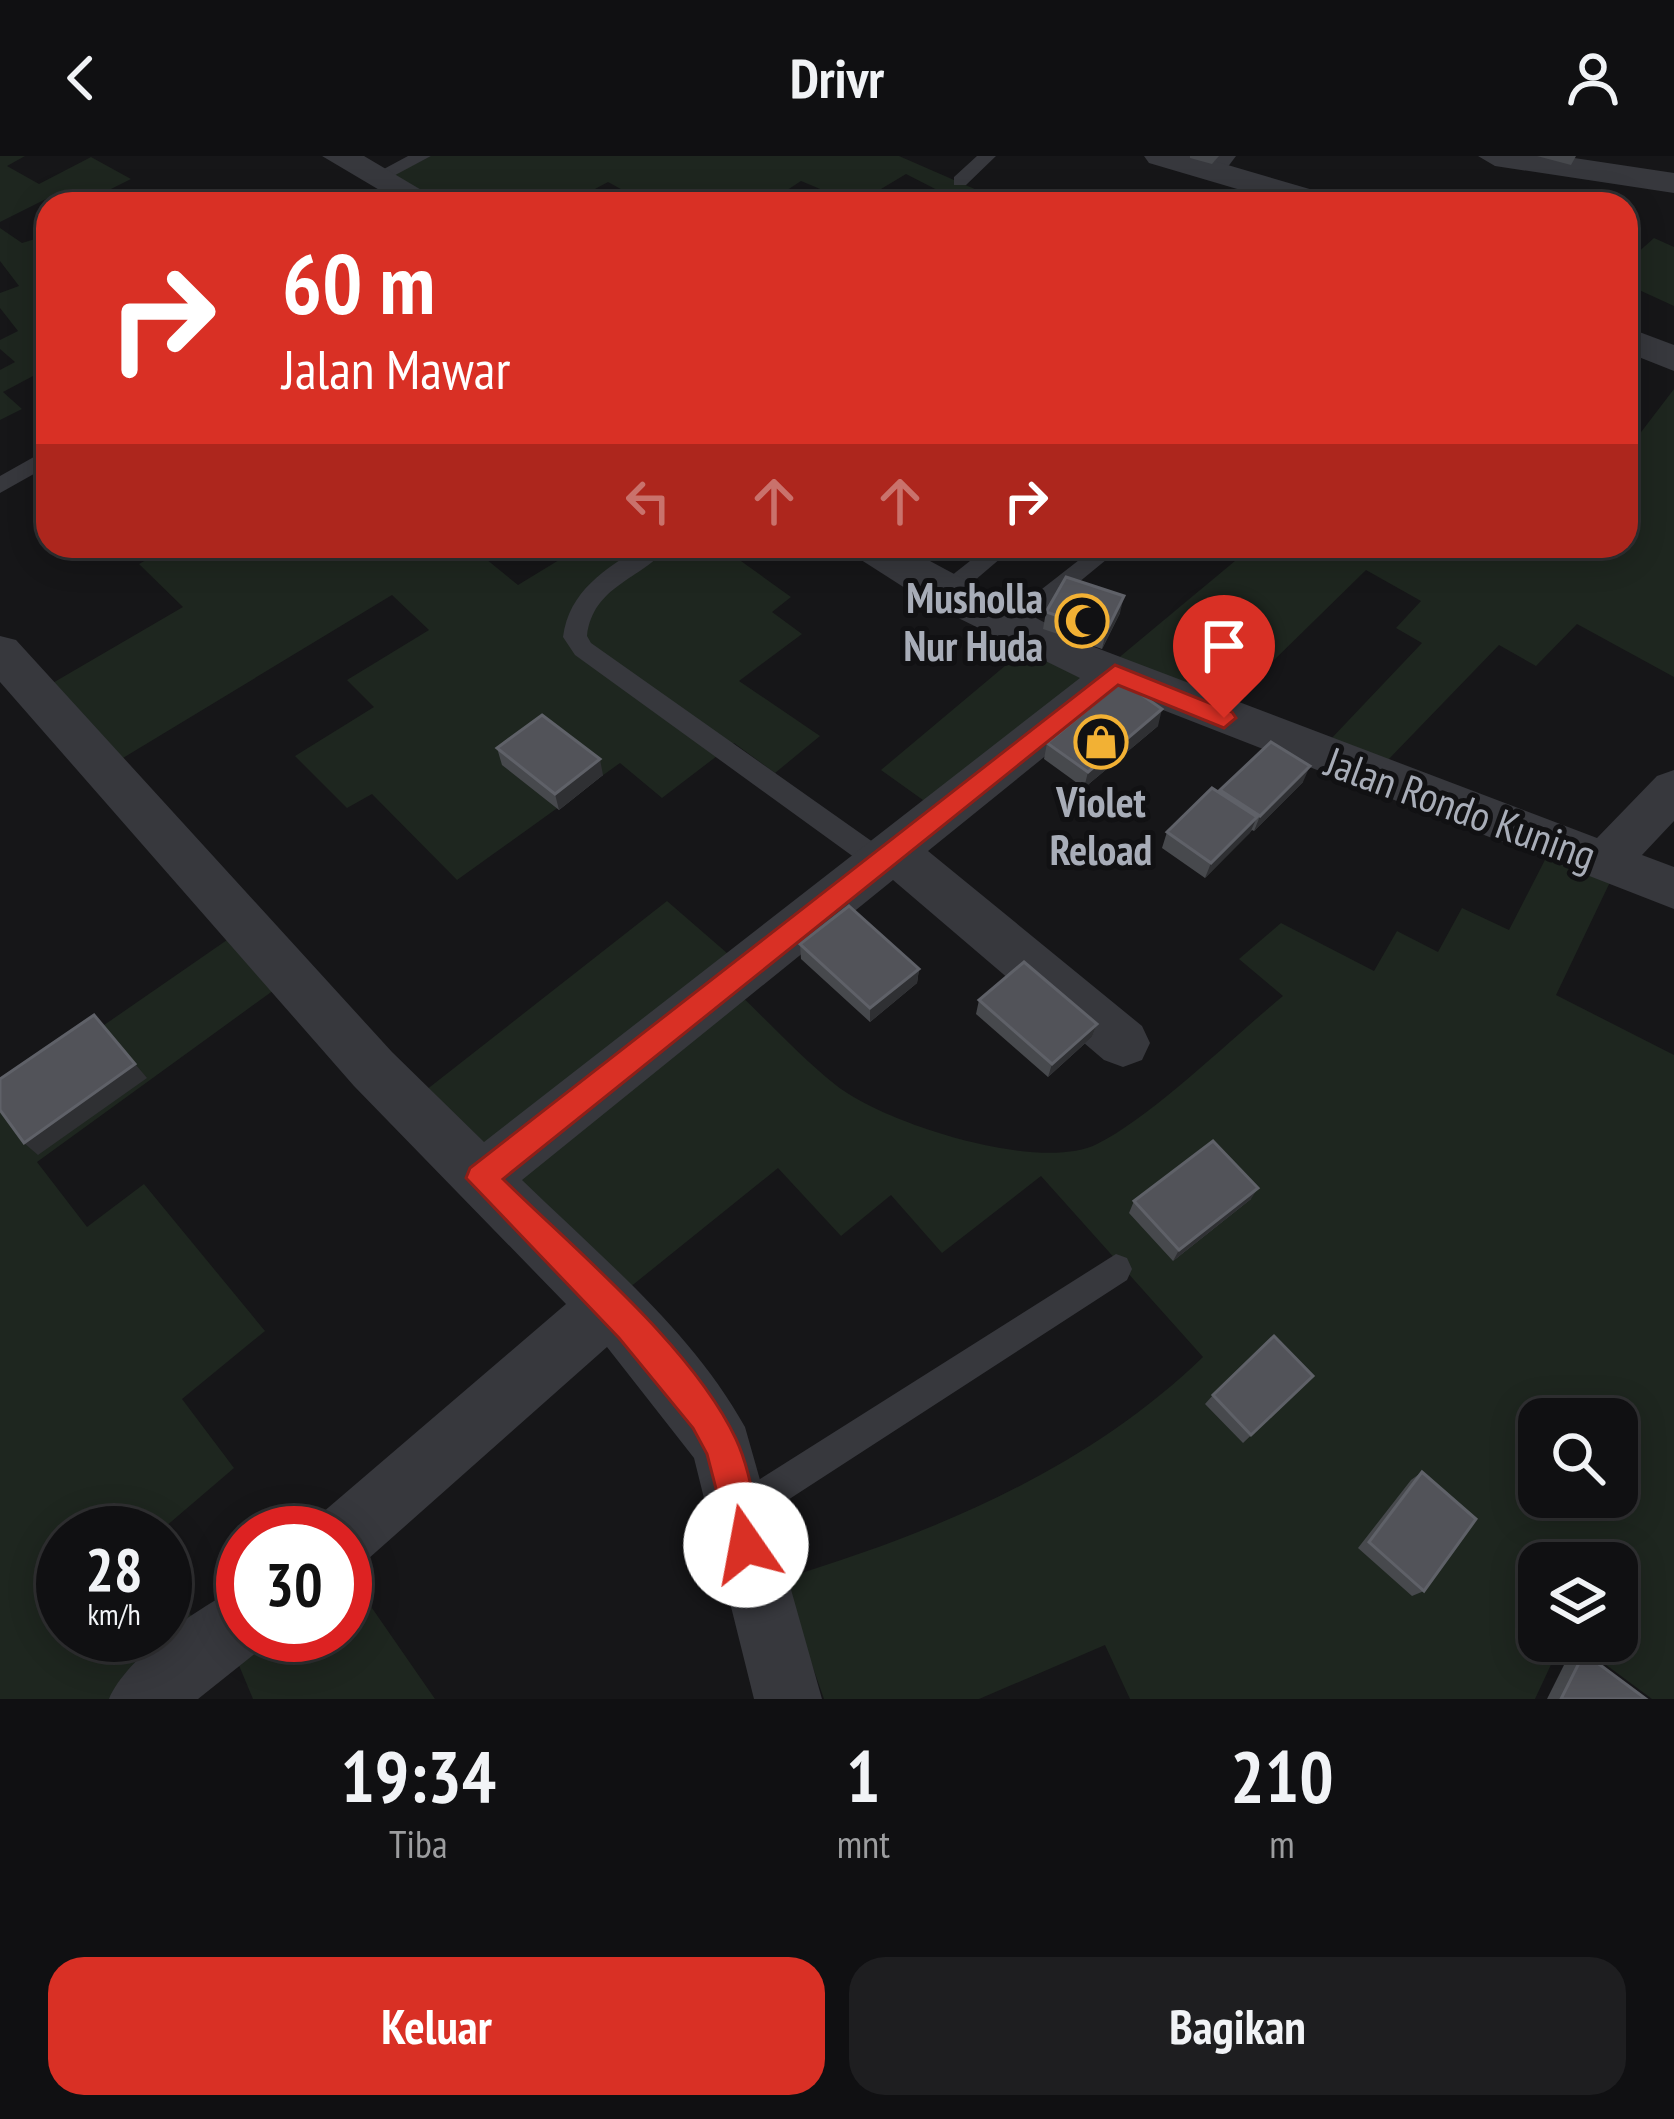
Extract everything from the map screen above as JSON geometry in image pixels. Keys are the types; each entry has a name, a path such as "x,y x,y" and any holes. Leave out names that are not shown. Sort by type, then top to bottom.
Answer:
{"street":[{"path":"339,156 406,192"},
{"path":"1161,156 1221,164 1294,192"},
{"path":"1495,156 1674,183"},
{"path":"1638,343 1674,359"},
{"name":"Jalan Rondo Kuning","path":"889,558 1009,627 1115,674 1674,888"},
{"path":"0,652 295,986 609,1306 705,1416 723,1450 788,1699"},
{"path":"481,1178 1115,674"},
{"path":"1605,862 1674,789"},
{"path":"884,855 1123,1043"},
{"path":"372,1512 609,1306"},
{"path":"143,1699 216,1641"}],"lane":[{"path":"378,177 422,156"},
{"path":"960,181 987,156"},
{"path":"0,486 36,464"},
{"path":"634,558 581,608 575,638 583,649 884,855"},
{"path":"945,593 989,558"},
{"path":"1009,627 1097,558"},
{"path":"739,1512 1116,1269"}],"shaded area":[{"path":"0,156 25,156 7,166 39,184 91,157 131,179 105,192 36,192 36,204 0,222"},
{"path":"431,156 899,156 982,192 941,192 906,174 876,192 827,192 801,181 784,192 626,192 608,182 589,192 424,192 393,175"},
{"path":"0,228 22,243 36,239 36,374 3,392 22,409 0,420 0,370 15,362 0,349 0,340 18,331 0,308 0,293 19,286 0,261"},
{"path":"1654,238 1674,247 1674,306 1638,290 1638,252"},
{"path":"1674,389 1674,677 1577,624 1536,666 1499,645 1385,763 1329,741 1422,643 1396,628 1421,601 1366,570 1230,703 1116,660 1239,558 1638,558 1638,436"},
{"path":"150,558 485,558 518,585 562,558 737,558 791,597 772,612 802,634 739,681 820,736 775,773 734,743 662,798 620,763 457,880 372,794 347,808 295,756 374,707 347,680 429,630 392,595 118,761 51,684 183,607 139,564"},
{"path":"1025,649 1090,677 930,805 881,770"},
{"path":"1547,856 1611,880 1556,995 1674,1055 1674,1699 1652,1699 1602,1662 1638,1662 1638,1542 1518,1542 1518,1662 1552,1662 1535,1699 1130,1699 1105,1645 979,1699 824,1699 782,1579 896,1540 1006,1493 1110,1433 1203,1357 1041,1176 942,1253 891,1195 841,1236 778,1168 624,1292 506,1175 737,992 837,1086 890,1115 1003,1148 1039,1153 1097,1144 1142,1115 1283,996 1239,959 1281,923 1374,971 1397,931 1438,952 1462,908 1509,930"},
{"path":"667,901 735,960 483,1161 421,1094"},
{"path":"227,940 274,990 37,1162 87,1227 144,1184 265,1331 182,1399 234,1468 190,1506 36,1506 36,1662 167,1662 119,1699 0,1699 0,1097"},
{"path":"372,1608 435,1699 253,1699 238,1662 372,1662"},
{"path":"192,1617 204,1634 192,1643"}],"building":[{"path":"1066,577 1124,596 1106,632 1046,612"},
{"name":"Violet Reload","path":"1122,681 1162,709 1088,772 1047,743"},
{"path":"542,715 600,759 555,794 497,748"},
{"path":"1271,742 1310,766 1260,816 1220,790"},
{"path":"1212,788 1257,817 1211,863 1167,832"},
{"path":"849,906 919,969 870,1008 800,944"},
{"path":"1024,962 1097,1024 1052,1064 979,1000"},
{"path":"94,1015 135,1064 24,1143 0,1110 0,1079"},
{"path":"1213,1141 1258,1188 1179,1250 1134,1201"},
{"path":"1274,1336 1313,1376 1251,1435 1213,1395"},
{"path":"1422,1472 1476,1519 1424,1591 1369,1542"},
{"path":"1580,1662 1596,1662 1646,1699 1561,1699"}],"place":[{"name":"Musholla Nur Huda","path":"1082,621"},
{"name":"Violet Reload","path":"1101,742"}],"route":[{"path":"746,1545 723,1450 705,1416 630,1327 481,1178 1115,674 1224,718"}]}
